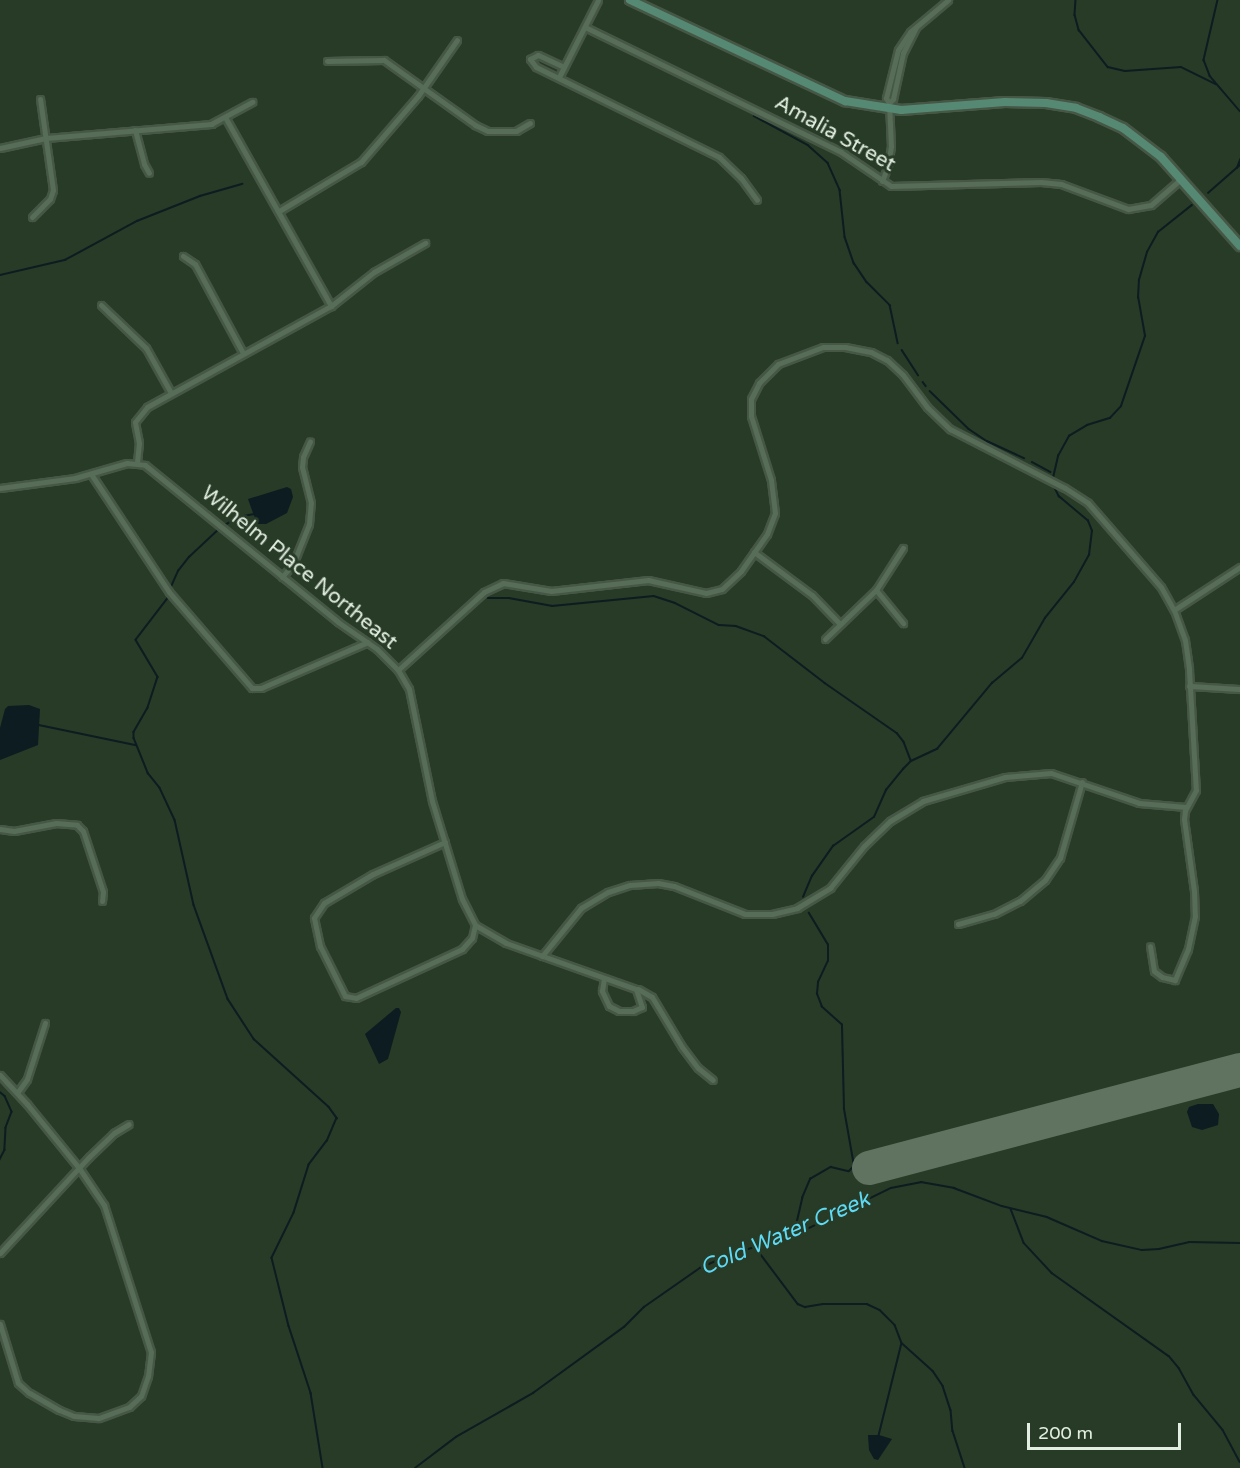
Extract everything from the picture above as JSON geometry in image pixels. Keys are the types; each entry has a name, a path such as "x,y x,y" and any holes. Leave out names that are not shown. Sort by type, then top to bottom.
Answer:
{"main road":[{"path":"630,0 828,96 889,106 1022,101 1076,108 1123,128 1141,140 1181,179 1240,246"}],"street":[{"path":"559,76 598,0"},
{"path":"882,181 888,165 891,146 889,106 886,98 898,50 916,27 948,0"},
{"name":"Amalia Street","path":"585,27 841,152 891,186 1041,182 1061,184 1128,209 1151,205 1181,179"},
{"path":"279,211 361,162 424,88 457,40"},
{"path":"564,67 538,55 530,59 532,64 719,157 741,178 757,200"},
{"path":"327,61 384,60 484,130 505,132 522,129 530,123"},
{"path":"32,217 50,199 54,190 40,99"},
{"path":"0,148 46,138 206,125 252,102"},
{"path":"225,117 331,306"},
{"path":"135,130 144,164 149,173"},
{"path":"0,488 91,474 137,462 139,443 135,422 147,407 331,306 374,272 425,243"},
{"path":"183,256 195,264 243,353"},
{"path":"101,305 146,348 171,393"},
{"path":"398,670 484,592 503,583 561,591 648,580 712,592 727,586 773,523 775,507 771,480 751,416 753,393 763,378 778,364 823,347 845,346 870,352 887,360 903,375 927,407 950,429 1065,488 1088,503 1161,587 1174,610 1187,649 1196,790 1195,796 1186,807 1185,835 1194,891 1195,916 1188,950 1175,980 1162,977 1154,971 1150,946"},
{"path":"282,577 293,564 309,525 311,503 302,467 303,457 310,441"},
{"name":"Wilhelm Place Northeast","path":"137,462 159,474 282,577 368,642 398,670 410,693 430,792 462,899 475,925"},
{"path":"91,474 182,610 252,688 261,688 368,642"},
{"path":"825,639 876,590 903,548"},
{"path":"754,552 812,595 840,624"},
{"path":"1174,610 1240,567"},
{"path":"876,590 903,623"},
{"path":"1189,686 1240,689"},
{"path":"542,956 581,908 594,898 624,886 646,883 674,886 744,914 772,914 789,911 830,888 875,833 923,801 1024,773 1051,773 1139,802 1186,807"},
{"path":"958,924 994,914 1020,902 1045,880 1060,858 1082,782"},
{"path":"0,829 14,831 56,823 77,825 83,831 103,892 102,901"},
{"path":"445,842 373,874 324,903 314,918 320,946 345,996 356,998 462,949 472,938 475,925 495,939 636,989 652,997 682,1047 698,1068 713,1080"},
{"path":"604,978 601,984 606,1001 614,1009 633,1011 642,1007 636,989"},
{"path":"17,1093 27,1078 45,1023"},
{"path":"0,1075 79,1168 104,1205 149,1346 151,1357 141,1396 129,1407 98,1418 74,1416 51,1406 29,1393 18,1383 0,1324"},
{"path":"0,1253 114,1133 129,1124"}],"shaded area":[{"path":"287,487 291,489 293,497 287,513 266,524 257,524 248,499"},
{"path":"29,705 40,709 38,745 0,760 0,728 5,709 8,706"},
{"path":"396,1008 399,1008 401,1012 388,1059 379,1064 365,1034"},
{"path":"1198,1104 1213,1104 1219,1114 1218,1125 1202,1130 1192,1127 1187,1112 1189,1107"},
{"path":"868,1435 879,1435 892,1439 878,1460 874,1459 869,1450"}],"waterway":[{"path":"1076,0 1075,15 1079,30 1108,67 1125,71 1181,67 1216,84"},
{"path":"1218,0 1204,60 1210,76 1240,111"},
{"path":"754,116 808,145 828,163 840,190 845,237 854,263 867,282 890,305 898,343"},
{"path":"1237,168 1240,160"},
{"path":"1208,193 1240,165"},
{"path":"0,275 65,260 137,221 200,196 242,184"},
{"path":"1053,478 1058,456 1069,436 1087,425 1110,418 1121,406 1145,336 1138,298 1139,280 1147,252 1158,232 1192,205"},
{"path":"902,350 918,375"},
{"path":"923,382 926,386"},
{"path":"930,391 969,429 987,441 1024,458"},
{"path":"1032,462 1051,472"},
{"path":"803,897 812,876 833,846 874,817 886,790 903,769 911,761 937,749 992,683 1022,658 1045,618 1074,582 1089,555 1092,531 1088,521 1059,497 1054,487"},
{"path":"225,525 239,517 254,514"},
{"path":"170,589 178,571 189,557 218,530"},
{"path":"488,598 509,598 552,606 654,596 675,603 719,625 736,626 764,636 825,683 897,733 904,742 911,760"},
{"path":"169,597 136,640 158,677 148,708 134,732 134,738 148,773 160,788 175,820 194,905 228,999 254,1039 329,1107 337,1118 327,1141 309,1165 294,1213 272,1258 289,1326 311,1393 323,1468"},
{"path":"39,725 136,745"},
{"path":"794,1234 802,1198 810,1179 831,1167 849,1171 854,1166 844,1109 842,1025 822,1007 817,994 818,982 828,961 828,945 809,913"},
{"path":"0,1092 5,1096 12,1112 6,1128 5,1150 0,1160"},
{"name":"Cold Water Creek","path":"415,1468 456,1437 533,1393 624,1327 644,1307 700,1268 734,1253 791,1237 891,1188 921,1182 954,1188 1002,1206 1047,1217 1102,1241 1142,1250 1159,1249 1189,1242 1240,1243"},
{"path":"1011,1209 1024,1243 1052,1273 1169,1356 1179,1368 1194,1395 1223,1430 1240,1462"},
{"path":"756,1248 798,1304 805,1307 823,1304 867,1304 880,1310 895,1325 902,1343 879,1436"},
{"path":"903,1344 933,1371 943,1386 951,1410 953,1431 965,1468"}],"runway":[{"path":"869,1168 1240,1070"}]}
